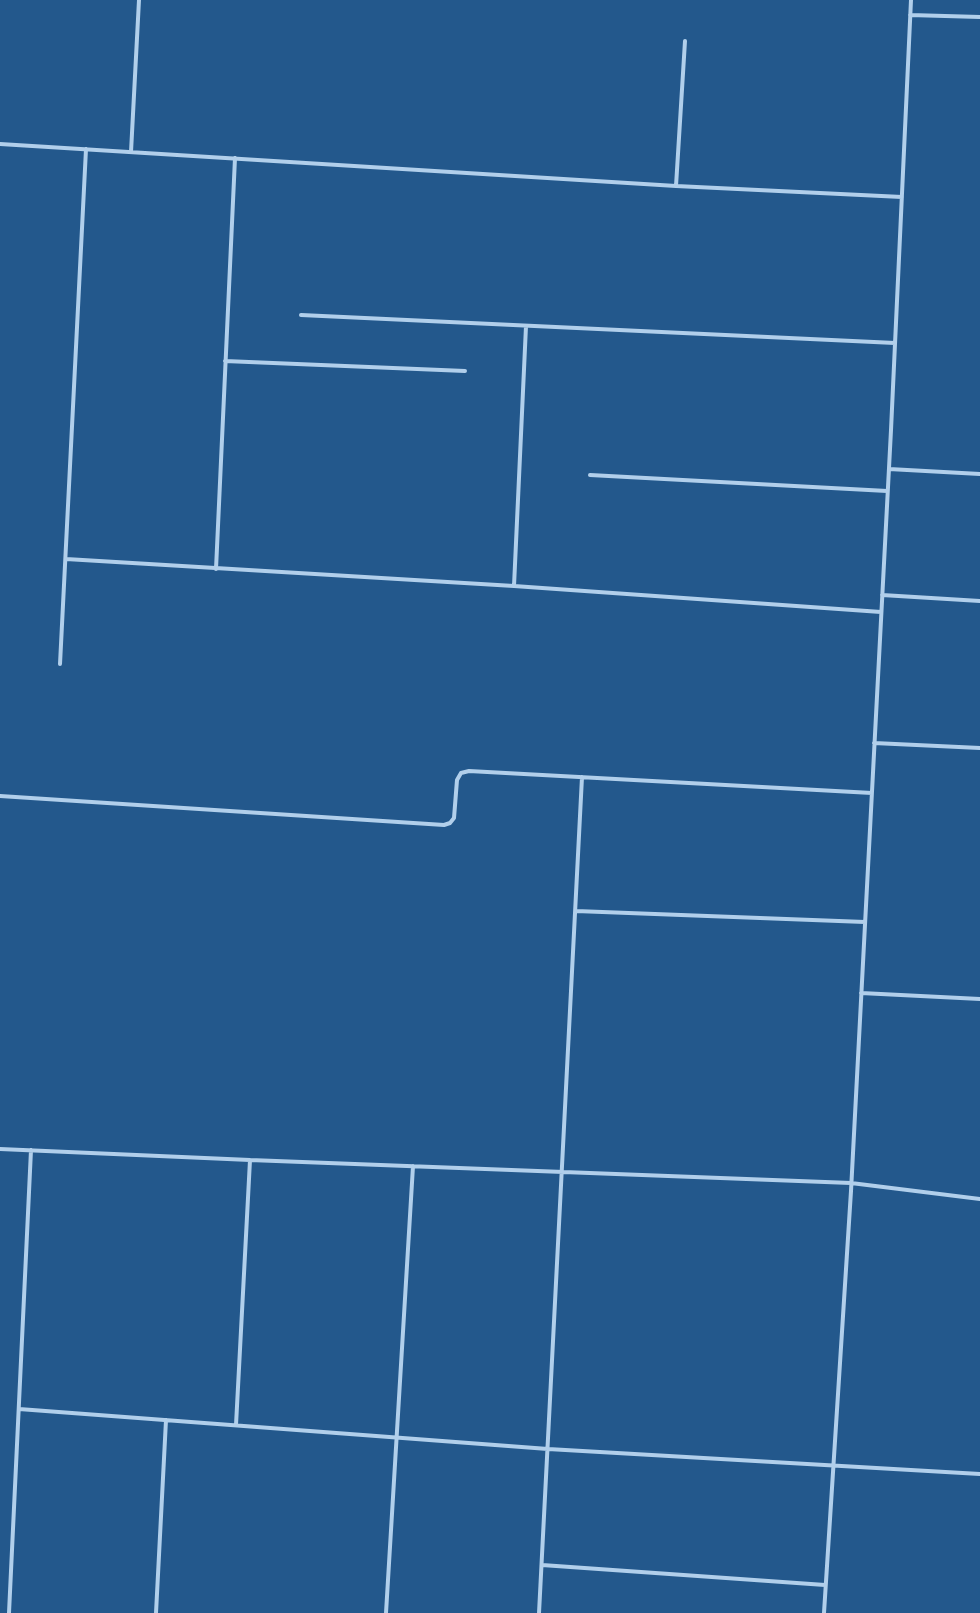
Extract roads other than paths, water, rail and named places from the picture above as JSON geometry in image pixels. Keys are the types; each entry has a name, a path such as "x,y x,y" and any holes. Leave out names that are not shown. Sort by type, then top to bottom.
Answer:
{"street":[{"path":"131,152 139,0"},
{"path":"824,1613 851,1183 895,343 911,0"},
{"path":"910,15 980,18"},
{"path":"676,186 685,41"},
{"path":"0,144 676,186 902,197"},
{"path":"60,664 86,149"},
{"path":"216,568 235,158"},
{"path":"301,316 895,343"},
{"path":"514,586 526,326"},
{"path":"225,361 465,371"},
{"path":"888,469 980,474"},
{"path":"590,475 887,490"},
{"path":"66,559 514,586 881,612"},
{"path":"882,595 980,601"},
{"path":"874,743 980,748"},
{"path":"0,796 444,825 450,823 454,818 457,780 461,773 469,771 872,793"},
{"path":"539,1613 582,777"},
{"path":"576,912 865,922"},
{"path":"861,993 980,999"},
{"path":"0,1149 851,1183 980,1199"},
{"path":"9,1613 31,1150"},
{"path":"236,1425 250,1160"},
{"path":"386,1613 398,1437 413,1166"},
{"path":"19,1409 548,1449 980,1474"},
{"path":"156,1613 166,1420"},
{"path":"542,1565 826,1585"}]}
